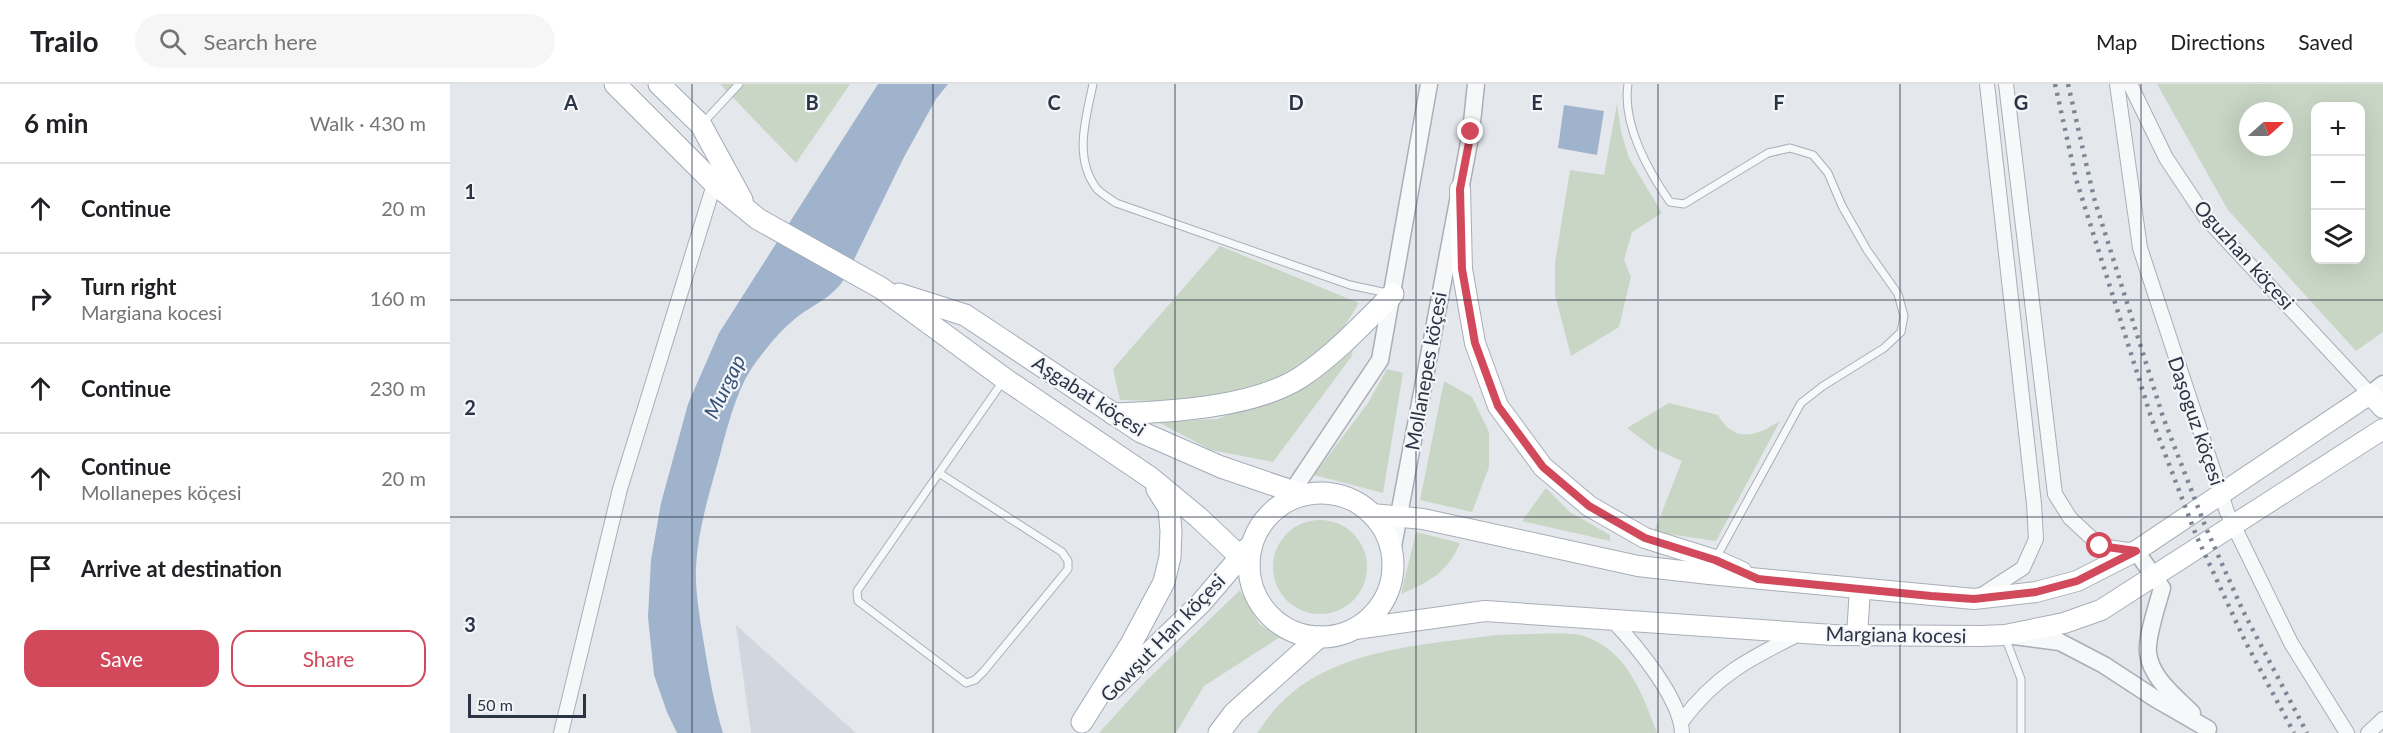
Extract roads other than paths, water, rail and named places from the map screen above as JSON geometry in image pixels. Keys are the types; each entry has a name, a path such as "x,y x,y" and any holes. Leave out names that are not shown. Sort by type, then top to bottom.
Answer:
{"main road":[{"name":"Aşgabat köçesi","path":"615,84 715,184 752,214 881,288 965,315 1141,432 1293,496"},
{"path":"659,84 701,125 752,214"},
{"path":"1460,189 1464,280 1475,343 1498,406 1543,467 1589,506 1645,538 1712,567"},
{"name":"Aşgabat köçesi","path":"881,288 1005,379 1151,478 1247,555"},
{"path":"1113,414 1212,407 1264,393 1299,378 1322,362 1393,294"},
{"name":"Margiana kocesi","path":"1372,514 1423,519 1638,566 1712,567 1758,579 1974,599 2036,592 2077,581 2136,551 2220,494 2379,395"},
{"name":"Margiana kocesi","path":"1355,629 1485,611 1800,633 2005,635 2064,623 2101,610 2383,429"},
{"path":"1078,728 1131,644 1164,582 1170,557 1169,508 1151,478"},
{"path":"1321,493 1340,495 1357,503 1372,514 1384,531 1392,552 1392,575 1386,596 1373,615 1355,629 1338,635 1319,637 1298,633 1278,623 1262,607 1252,587 1247,555 1259,527 1270,514 1293,496 1321,493"},
{"name":"Gowşut Han köçesi","path":"1078,728 1115,686 1247,555"},
{"path":"1857,635 1860,589"},
{"path":"1219,733 1234,713 1319,637"}],"street":[{"path":"1293,496 1380,360 1429,84"},
{"name":"Mollanepes köçesi","path":"1392,552 1471,132 1476,84"},
{"path":"1974,599 2023,568 2036,539 1987,84"},
{"path":"2006,84 2055,494 2070,518 2100,546 2136,551 2155,577 2162,588 2147,651 2154,670 2165,686 2210,731"},
{"name":"Daşoguz köçesi","path":"2117,84 2140,248 2220,494 2233,526 2291,643 2347,733"},
{"name":"Oguzhan köçesi","path":"2130,84 2166,158 2206,218 2379,395"},
{"path":"561,733 620,489 721,161"},
{"path":"2002,213 2022,209"},
{"path":"1612,620 1649,663 1682,727"},
{"path":"1682,727 1697,701 1724,676 1755,656 1800,633"},
{"path":"2005,635 2060,642 2104,665 2210,731"},
{"path":"2368,733 2383,719"}],"lane":[{"path":"701,125 739,84"},
{"path":"1093,84 1082,144 1086,168 1098,189 1116,203 1350,285 1393,294"},
{"path":"1628,84 1627,92 1633,132 1654,179 1670,202 1684,204 1768,153 1791,148 1813,155 1828,172 1842,206 1867,250 1898,294 1904,316 1901,332 1884,348 1823,386 1801,404 1712,567"},
{"path":"939,473 1062,552 1068,561 1068,569 984,671 975,680 966,683 858,601 857,591 939,473 1005,379"},
{"path":"2005,635 2020,679 2021,733"}],"water":[{"name":"Murgap","path":"878,84 948,84 936,99 904,157 845,278 828,296 796,318 780,333 756,362 739,393 705,508 696,567 697,596 704,644 714,700 723,733 677,733 654,675 648,617 651,560 661,503 688,404 719,333"},
{"path":"1564,105 1604,111 1597,155 1558,148"}],"railway":[{"path":"2055,84 2076,179 2151,417 2196,535 2245,641 2294,733"},
{"path":"2068,84 2094,198 2163,417 2206,528 2243,611 2307,733"}]}
